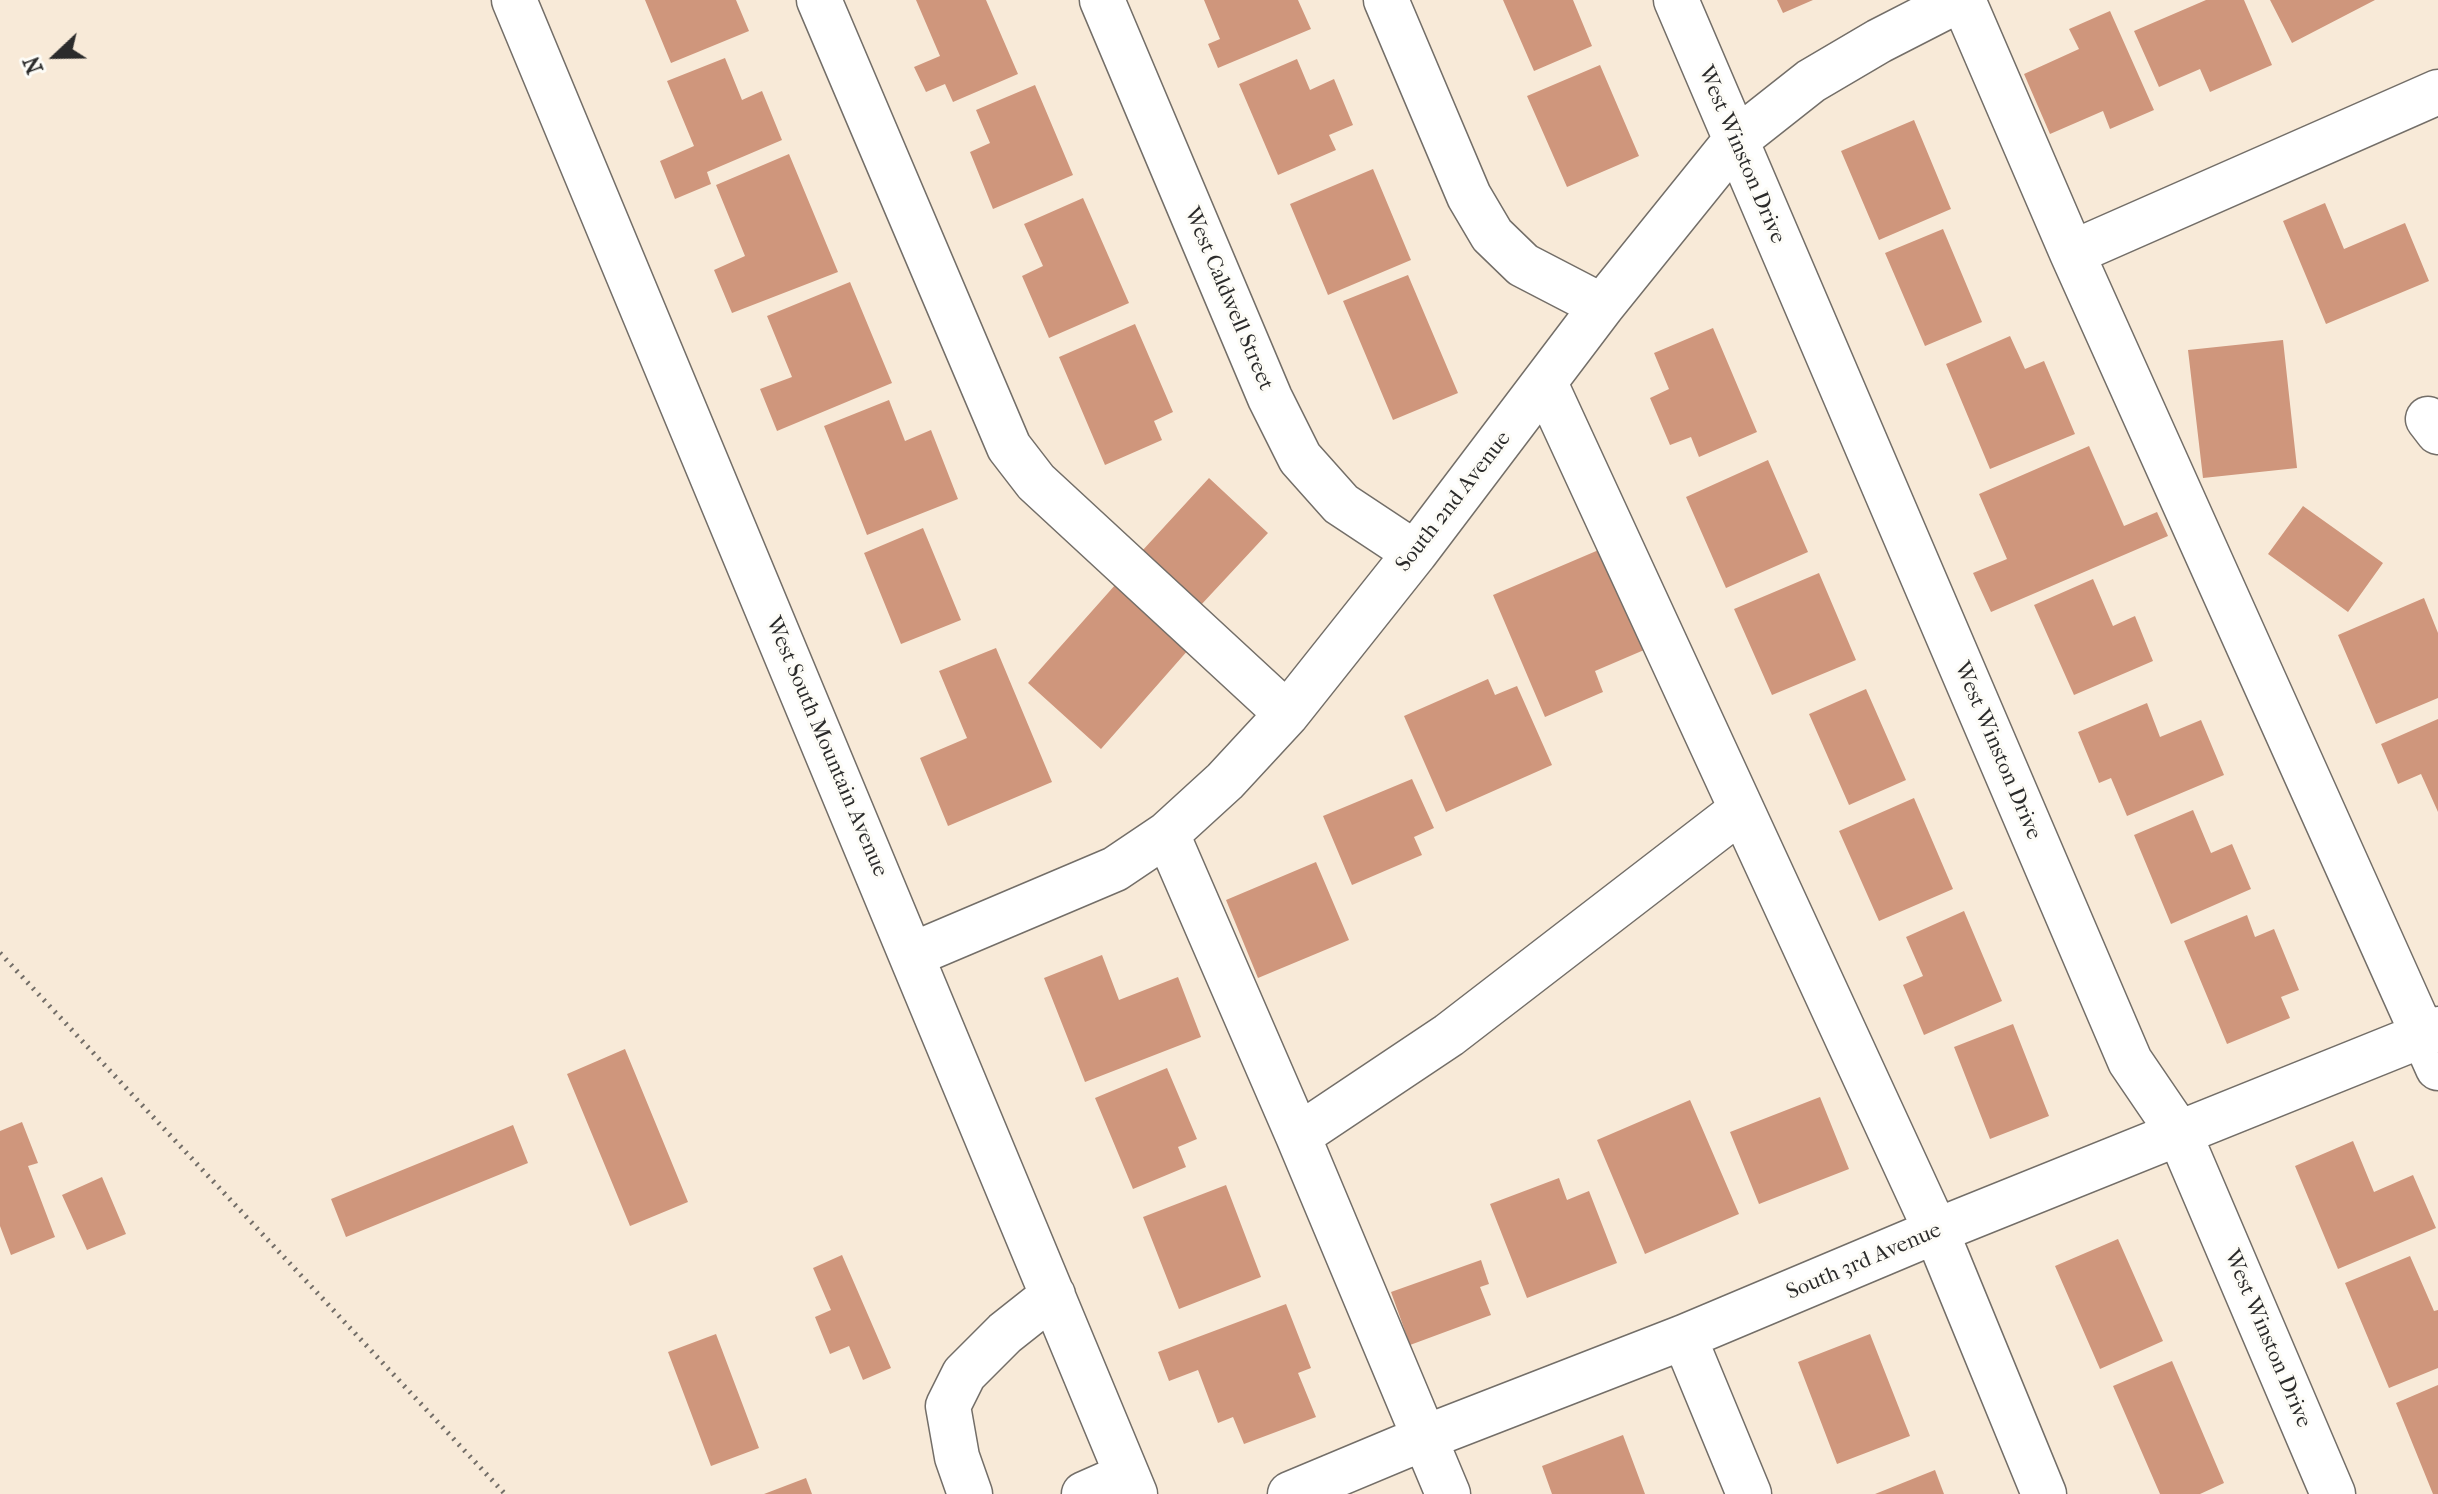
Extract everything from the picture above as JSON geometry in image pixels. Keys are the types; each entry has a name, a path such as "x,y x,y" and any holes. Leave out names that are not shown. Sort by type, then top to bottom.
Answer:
{"street":[{"name":"West South Mountain Avenue","path":"514,0 1131,1485"},
{"path":"819,0 1009,447 1036,482 1287,714"},
{"name":"West Caldwell Street","path":"1102,0 1270,398 1300,458 1341,504 1415,553"},
{"path":"1386,0 1469,196 1492,235 1523,265 1602,306"},
{"name":"West Winston Drive","path":"1676,0 2130,1061 2179,1133 2333,1494"},
{"name":"South 2nd Avenue","path":"912,955 1115,869 1167,834 1225,781 1287,714 1415,553 1602,306 1735,141 1811,81 1879,41 1961,0"},
{"path":"1961,0 2072,253 2433,1044"},
{"path":"2072,253 2438,92"},
{"path":"1545,383 1936,1231 2044,1494"},
{"path":"1298,1136 1449,1035 1741,810"},
{"path":"1167,834 1448,1494"},
{"name":"South 3rd Avenue","path":"1290,1494 1424,1438 1684,1337 2179,1133 2433,1044"},
{"path":"970,1494 957,1457 948,1406 964,1374 1005,1333 1053,1295"},
{"path":"1684,1337 1749,1494"},
{"path":"1084,1494 1131,1485"}],"path":[{"path":"0,953 505,1494"}],"building":[{"path":"645,0 736,0 749,31 671,63"},
{"path":"916,0 986,0 1018,74 953,102 945,84 926,92 914,67 940,56"},
{"path":"1204,0 1298,0 1311,29 1218,68 1208,44 1220,39"},
{"path":"1503,0 1573,0 1592,46 1534,71"},
{"path":"1777,0 1813,0 1783,13"},
{"path":"2206,0 2244,0 2272,65 2210,92 2200,69 2159,87 2134,31"},
{"path":"2270,0 2375,0 2292,43"},
{"path":"2110,11 2154,110 2110,129 2103,111 2050,134 2024,74 2079,49 2069,29"},
{"path":"725,58 742,100 762,91 782,140 707,172 711,184 675,199 660,161 694,146 667,81"},
{"path":"1297,59 1310,90 1334,79 1353,125 1329,135 1336,150 1278,175 1239,84"},
{"path":"1600,65 1639,156 1567,187 1527,96"},
{"path":"1035,85 1073,175 993,209 970,152 990,143 976,110"},
{"path":"1914,120 1951,209 1879,240 1841,151"},
{"path":"789,154 838,272 732,313 714,270 745,256 716,185"},
{"path":"1373,169 1411,260 1328,295 1290,204"},
{"path":"1083,198 1129,303 1049,338 1022,276 1043,266 1024,224"},
{"path":"2325,203 2344,249 2405,223 2429,281 2326,324 2283,221"},
{"path":"1943,229 1982,322 1925,346 1885,253"},
{"path":"1408,275 1458,393 1393,420 1343,301"},
{"path":"850,282 892,383 777,431 760,389 792,377 767,316"},
{"path":"1135,324 1173,412 1154,421 1162,440 1105,465 1059,357"},
{"path":"1713,328 1757,432 1699,457 1691,437 1670,445 1650,398 1669,389 1654,353"},
{"path":"2010,336 2025,369 2044,361 2075,434 1990,469 1946,364"},
{"path":"2283,340 2297,468 2203,478 2188,350"},
{"path":"889,400 905,441 931,430 958,499 867,535 824,426"},
{"path":"2089,446 2124,526 2157,512 2168,536 1991,612 1973,573 2007,559 1979,494"},
{"path":"1768,460 1808,552 1726,588 1686,497"},
{"path":"1209,478 1268,533 1200,606 1142,551"},
{"path":"2303,506 2383,563 2348,612 2268,554"},
{"path":"923,528 961,620 901,644 864,553"},
{"path":"1601,549 1644,650 1595,671 1603,692 1545,717 1493,595"},
{"path":"1819,573 1856,660 1772,695 1734,609"},
{"path":"2093,579 2113,626 2135,616 2153,661 2074,695 2034,605"},
{"path":"1116,584 1189,649 1101,749 1028,683"},
{"path":"2424,598 2438,633 2438,698 2376,724 2338,635"},
{"path":"996,648 1052,782 948,826 920,758 967,738 939,671"},
{"path":"1488,679 1495,695 1517,686 1552,765 1446,812 1404,716"},
{"path":"1866,689 1906,780 1849,805 1809,714"},
{"path":"2147,703 2160,737 2201,720 2224,775 2127,816 2111,778 2099,783 2078,732"},
{"path":"2438,719 2438,812 2421,774 2398,784 2381,744"},
{"path":"1412,779 1434,828 1414,837 1422,855 1352,885 1323,816"},
{"path":"1914,798 1953,889 1879,921 1839,831"},
{"path":"2193,810 2211,853 2232,844 2251,889 2171,924 2134,835"},
{"path":"1316,862 1349,940 1258,978 1226,900"},
{"path":"1964,911 2002,1001 1924,1035 1903,985 1923,976 1906,937"},
{"path":"2247,915 2255,937 2274,929 2299,990 2281,997 2290,1018 2227,1044 2184,941"},
{"path":"1102,955 1119,1000 1178,977 1201,1037 1085,1082 1044,978"},
{"path":"2013,1024 2049,1116 1990,1139 1954,1047"},
{"path":"625,1049 688,1202 630,1226 567,1074"},
{"path":"1167,1068 1197,1139 1178,1147 1186,1167 1133,1189 1095,1098"},
{"path":"1820,1097 1849,1169 1759,1204 1730,1132"},
{"path":"1690,1100 1739,1214 1645,1254 1597,1140"},
{"path":"22,1122 38,1163 28,1166 55,1237 11,1255 0,1226 0,1131"},
{"path":"513,1125 528,1163 346,1237 331,1199"},
{"path":"2353,1141 2374,1192 2413,1175 2436,1228 2338,1269 2295,1166"},
{"path":"102,1177 126,1234 87,1250 62,1195"},
{"path":"1559,1178 1567,1200 1589,1191 1617,1263 1527,1298 1490,1204"},
{"path":"1226,1185 1261,1277 1179,1309 1143,1217"},
{"path":"2118,1239 2163,1341 2100,1369 2055,1266"},
{"path":"842,1255 891,1368 863,1380 849,1346 830,1354 815,1317 831,1310 813,1268"},
{"path":"2410,1256 2434,1311 2438,1310 2438,1368 2389,1388 2345,1283"},
{"path":"1481,1260 1489,1284 1480,1287 1491,1315 1410,1345 1391,1292"},
{"path":"1286,1304 1311,1368 1298,1373 1316,1417 1244,1444 1233,1417 1218,1423 1198,1370 1169,1381 1158,1352"},
{"path":"716,1334 759,1448 711,1466 668,1352"},
{"path":"1870,1334 1910,1436 1837,1464 1798,1362"},
{"path":"2172,1361 2224,1483 2200,1494 2160,1494 2113,1386"},
{"path":"2438,1385 2438,1494 2433,1494 2396,1403"},
{"path":"1623,1435 1645,1494 1552,1494 1542,1466"},
{"path":"1935,1470 1944,1494 1875,1494"},
{"path":"806,1478 812,1494 764,1494"}]}
